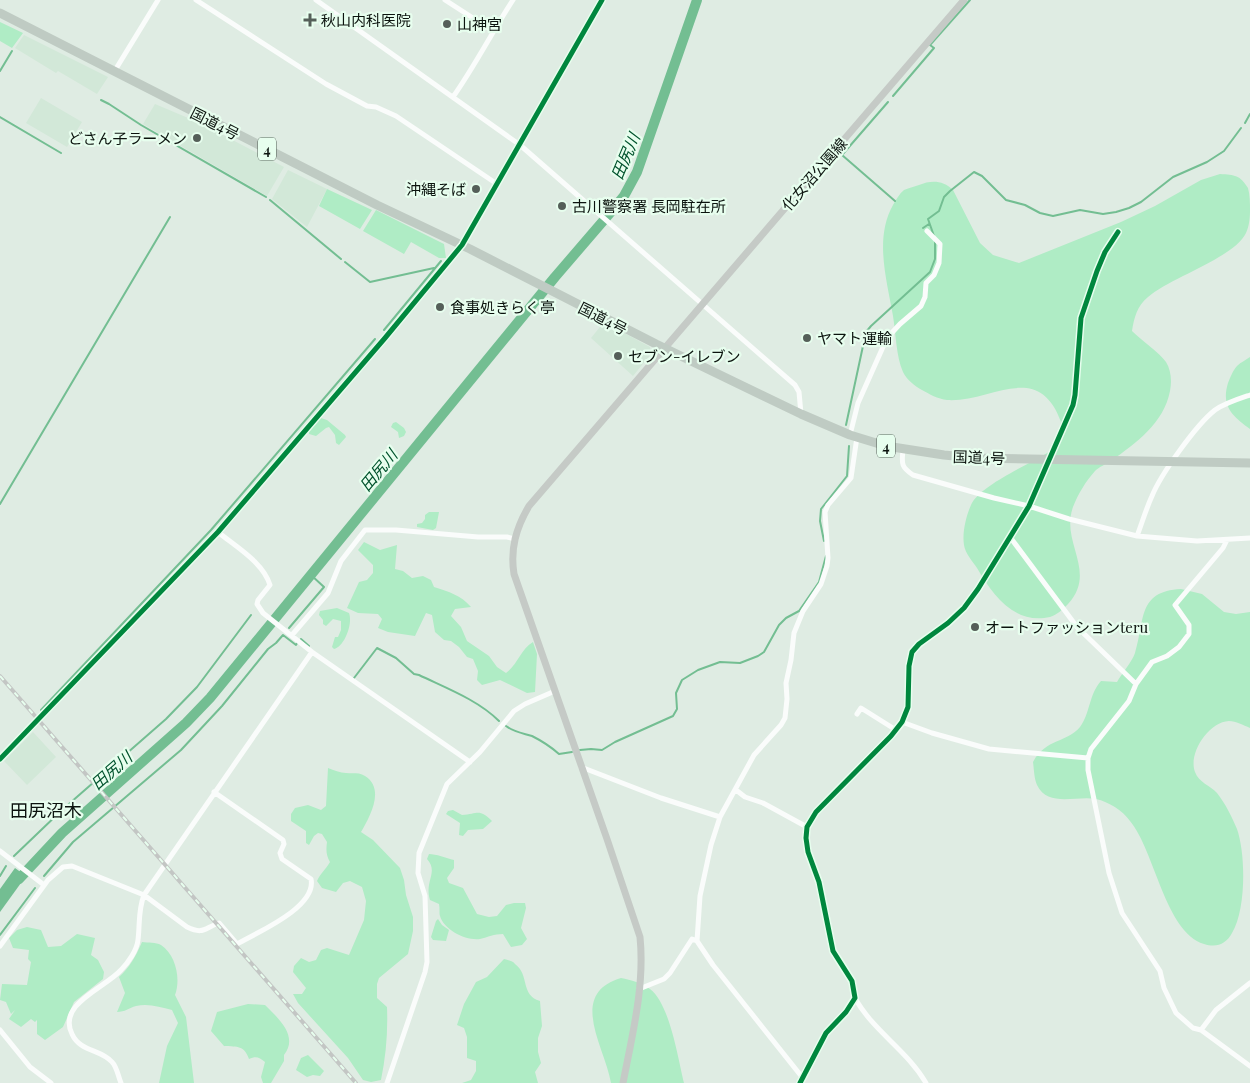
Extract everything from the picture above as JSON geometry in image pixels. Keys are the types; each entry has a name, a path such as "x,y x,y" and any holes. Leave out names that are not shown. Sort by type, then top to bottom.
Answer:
{"highway":[{"name":"国道4号","path":"0,13 663,348 801,414 853,436 886,446 944,456 1250,463"}],"street":[{"path":"114,72 158,0"},
{"path":"196,0 326,84 367,106 376,107 396,116 497,184"},
{"path":"316,0 520,145 795,385 799,392 801,414"},
{"path":"445,0 493,31"},
{"path":"453,97 471,72 493,31 513,0"},
{"path":"0,759 218,532 385,338 462,245 602,0"},
{"name":"化女沼公園線","path":"623,1083 639,989 642,954 640,937 514,574 512,561 518,527 529,506 964,0"},
{"path":"802,1077 713,965 697,941 700,896 720,817 754,755 785,718 786,683 794,634 804,612 821,584 827,566 825,512 828,505 851,478 853,436 858,403 887,338 921,306 926,283 934,275 939,262 940,244 927,231"},
{"path":"926,1083 917,1067 862,1010 855,998 852,982 833,951 819,882 808,852 807,827 816,812 902,722 908,707 908,666 912,652 919,644 948,623 964,608 978,589 1029,506 1073,405 1081,318 1096,271 1118,232"},
{"path":"1137,536 1152,495 1172,462 1207,417 1224,404 1250,395"},
{"path":"903,449 902,464 904,469 913,475 1029,506 1069,519 1137,536 1197,541 1250,538"},
{"path":"292,636 328,593 341,561 366,530 396,530 515,539"},
{"path":"218,532 267,575 270,585 256,604 263,613 312,652 470,762"},
{"path":"1010,536 1077,627 1136,684"},
{"path":"1227,540 1176,602 1176,608 1189,625 1189,634 1179,647 1167,656 1149,665 1136,684 1129,701 1091,749 1088,758 1088,770 1110,873 1122,912 1160,971 1164,988 1176,1013 1192,1028 1201,1030 1250,1066"},
{"path":"121,1083 115,1065 111,1060 79,1044 71,1034 69,1026 72,1009 121,970 130,958 137,945 140,905 144,895 312,652"},
{"path":"387,1083 427,962 425,896 418,873 419,853 446,784 480,752 508,717 525,704 555,691"},
{"path":"856,714 861,708 896,730"},
{"path":"902,722 932,733 989,749 1088,758"},
{"path":"582,767 661,798 720,817"},
{"path":"736,790 745,797 763,804 807,827"},
{"path":"0,946 44,885 63,867 72,866 144,895 193,930 204,931 219,923 236,944 298,908 309,896 312,889 311,879 282,859 280,853 284,844 283,840 214,792"},
{"path":"0,851 44,885"},
{"path":"639,989 664,979 670,973 690,940 697,941"},
{"path":"1201,1030 1216,1010 1250,983"},
{"path":"800,1083 826,1033 846,1012 855,998"},
{"path":"0,1030 30,1067 51,1083"},
{"path":"37,1083 41,1077"}],"shaded area":[{"path":"0,22 23,33 12,48 0,41"},
{"path":"24,35 108,77 97,94 58,71 56,73 15,48"},
{"path":"41,98 82,122 67,147 26,123"},
{"path":"155,104 200,123 284,167 267,196 143,124"},
{"path":"288,170 327,189 307,227 272,199"},
{"path":"1220,174 1237,177 1248,188 1250,214 1246,233 1229,251 1158,290 1148,297 1139,308 1132,331 1159,354 1168,365 1171,383 1167,402 1162,413 1148,431 1111,461 1095,471 1077,497 1070,520 1080,580 1076,592 1068,604 1050,617 1026,617 1006,606 990,588 967,554 964,530 971,505 976,497 1006,476 1049,452 1053,448 1061,422 1051,403 1040,392 1026,388 1012,388 963,399 947,400 925,392 907,378 903,372 896,345 885,274 883,246 887,218 893,205 904,190 928,182 945,184 953,190 980,243 993,255 1019,263 1121,222 1155,206 1201,180"},
{"path":"327,189 372,210 360,229 319,206"},
{"path":"376,210 444,244 446,258 439,258 411,242 404,254 363,231"},
{"path":"604,322 650,347 651,354 633,376 591,338"},
{"path":"1250,357 1250,429 1233,415 1227,404 1226,391 1234,370"},
{"path":"321,418 327,420 345,435 346,437 339,445 336,443 335,435 329,427 316,436 309,434 309,431"},
{"path":"396,422 406,432 404,436 399,438 398,432 391,427"},
{"path":"429,512 439,512 436,528 433,530 417,527 417,524 422,523 425,515"},
{"path":"364,542 380,550 397,545 395,569 403,571 412,578 423,576 431,580 434,587 454,594 467,603 471,607 455,609 451,616 461,627 467,641 489,656 497,667 506,673 533,642 537,654 535,692 527,693 500,680 482,685 477,680 478,671 473,659 467,657 451,641 444,640 435,632 432,615 426,613 415,636 388,632 378,628 382,619 378,614 358,613 347,608 359,582 367,580 373,573 373,565 358,550"},
{"path":"1181,589 1202,594 1224,612 1236,614 1250,612 1250,728 1237,722 1221,723 1207,733 1197,748 1194,757 1197,776 1217,793 1228,810 1237,829 1242,853 1242,897 1237,923 1230,937 1217,945 1204,944 1191,936 1180,924 1170,908 1139,834 1123,813 1101,800 1088,798 1064,799 1048,796 1037,785 1033,762 1044,749 1069,736 1080,727 1094,692 1101,681 1117,682 1135,653 1142,619 1150,602 1157,595"},
{"path":"337,608 349,613 350,622 345,639 342,644 334,649 332,647 335,637 338,637 341,630 341,621 333,619 326,626 319,615 320,611"},
{"path":"33,732 56,757 27,785 4,761"},
{"path":"328,768 360,774 371,782 374,788 374,804 361,832 373,840 400,868 413,917 413,931 408,954 379,978 377,984 377,998 387,1007 387,1035 381,1080 371,1082 363,1080 348,1058 298,1003 293,994 302,994 306,988 293,972 294,966 301,958 309,962 316,960 321,950 327,948 349,955 364,920 366,901 362,887 350,881 343,883 336,892 322,888 317,881 330,862 327,842 322,834 318,833 309,845 306,843 306,831 291,821 291,814 295,808 308,805 321,810 326,806"},
{"path":"453,810 462,815 481,813 492,821 483,829 468,830 463,836 459,835 460,823 446,814 448,811"},
{"path":"429,854 454,860 454,868 447,878 449,883 463,888 477,914 489,917 497,916 506,905 525,903 526,908 521,928 527,939 522,945 511,947 503,934 480,939 468,938 456,934 446,926 440,916 439,904 430,900 429,887 432,868 427,859"},
{"path":"15,868 26,876 0,912 0,889"},
{"path":"438,919 449,930 446,941 433,940 431,937"},
{"path":"27,927 41,930 48,947 61,946 77,934 95,938 91,955 98,960 104,972 103,979 74,1002 63,1027 45,1040 37,1034 37,1020 35,1022 31,1019 21,1027 9,1019 15,1010 11,1014 6,1002 0,1000 2,984 27,985 31,962 28,959 29,950 13,948 9,938 17,930"},
{"path":"142,942 161,945 174,961 177,975 175,995 186,1017 194,1083 159,1083 167,1046 178,1023 172,1010 145,1005 117,1012 125,993 119,977 132,961"},
{"path":"504,959 513,962 520,969 527,990 534,998 540,1001 542,1026 538,1038 538,1052 541,1063 535,1072 538,1083 462,1083 471,1080 476,1071 476,1061 467,1058 467,1037 464,1028 457,1025 464,1004 476,982 487,977"},
{"path":"621,978 644,985 657,996 668,1019 684,1083 611,1083 597,1038 593,1009 596,996 605,986"},
{"path":"248,1004 265,1005 281,1022 288,1034 288,1048 284,1055 284,1061 271,1083 263,1083 261,1077 265,1062 257,1057 249,1059 243,1049 224,1046 211,1031 217,1012"},
{"path":"308,1055 324,1071 320,1076 313,1075 307,1077 296,1070 301,1058"}],"waterway":[{"name":"田尻川","path":"19,879 62,833 186,723 210,698 555,277 624,196 637,172 697,0"},
{"path":"893,96 934,48 930,45 970,0"},
{"path":"0,71 12,51"},
{"path":"101,100 266,197"},
{"path":"888,102 842,155 895,201"},
{"path":"1245,123 1250,114"},
{"path":"0,117 61,153"},
{"path":"934,236 928,219 939,211 944,197 974,172 982,176 1006,200 1025,205 1040,213 1053,216 1080,210 1103,214 1116,212 1141,202 1173,177 1207,162 1224,151 1241,128"},
{"path":"270,200 341,259"},
{"path":"0,504 170,217"},
{"path":"923,228 929,224"},
{"path":"846,425 866,332 930,272 935,259 935,241"},
{"path":"384,330 441,261"},
{"path":"345,262 370,282 434,268"},
{"path":"41,710 211,530 375,339"},
{"path":"824,541 820,521 821,509 847,476 849,446"},
{"path":"580,750 602,750 615,742 673,716 677,709 676,693 682,680 698,670 720,662 740,663 764,652 779,625 786,618 799,611 819,582 826,556"},
{"path":"289,628 324,587 311,575"},
{"path":"14,856 62,810 166,719 197,687 251,615"},
{"path":"44,876 73,842 181,750 222,706 268,649 283,635 296,645 297,643"},
{"path":"301,639 309,646"},
{"path":"354,678 377,648 396,658 414,674 472,701 499,721"},
{"path":"506,726 536,738 559,754 572,752"},
{"path":"0,876 6,866"},
{"path":"0,935 35,888"}],"railway":[{"path":"0,676 356,1083"}],"cycle path":[{"path":"0,759 218,532 385,338 462,245 602,0"},
{"path":"800,1083 826,1033 846,1012 855,998 852,981 833,951 819,882 808,852 807,827 816,812 891,736 902,722 908,707 909,666 912,652 919,644 948,623 964,608 978,589 1029,506 1073,405 1081,318 1105,252 1118,232"}],"place":[{"name":"秋山内科医院","path":"310,20"},
{"name":"山神宮","path":"447,24"},
{"name":"どさん子ラーメン","path":"197,138"},
{"name":"沖縄そば","path":"476,189"},
{"name":"古川警察署 長岡駐在所","path":"562,206"},
{"name":"食事処きらく亭","path":"440,307"},
{"name":"ヤマト運輸","path":"807,338"},
{"name":"セブン-イレブン","path":"618,356"},
{"name":"オートファッションteru","path":"975,627"}],"district":[{"name":"田尻沼木","path":"46,810"}]}
